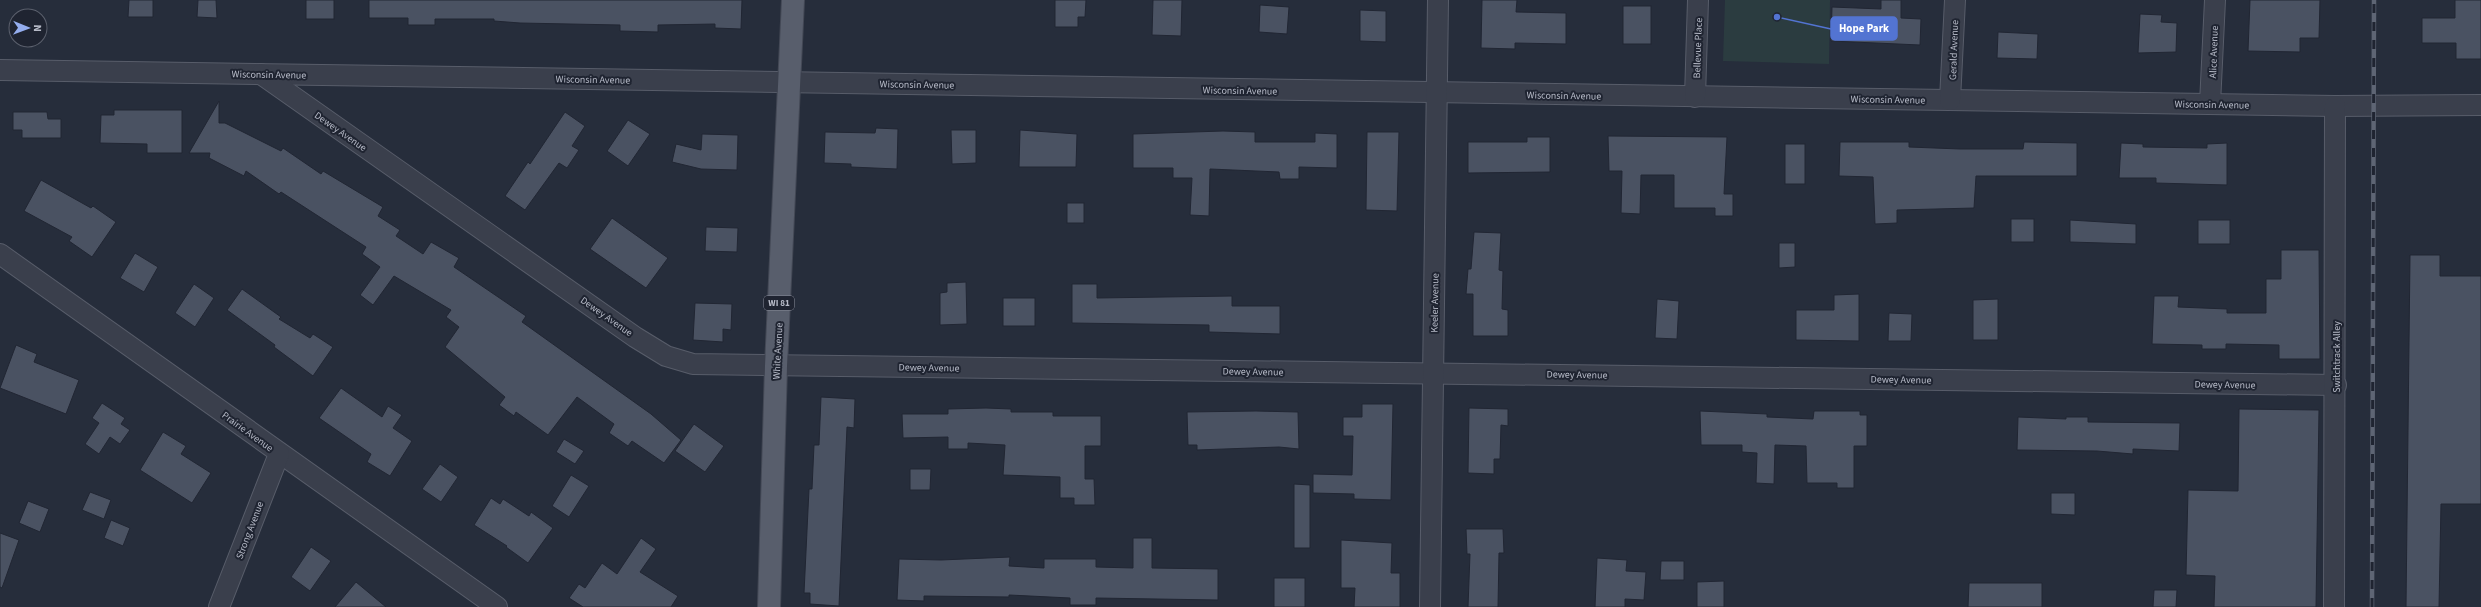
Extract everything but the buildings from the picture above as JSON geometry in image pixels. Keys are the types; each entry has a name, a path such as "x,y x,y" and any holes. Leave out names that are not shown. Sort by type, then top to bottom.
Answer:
{"main road":[{"name":"White Avenue","path":"769,607 776,366 793,0"}],"street":[{"name":"Keeler Avenue","path":"1430,607 1438,0"},
{"name":"Bellevue Place","path":"1695,97 1698,0"},
{"name":"Gerald Avenue","path":"1950,100 1955,0"},
{"name":"Alice Avenue","path":"2210,104 2215,0"},
{"name":"Wisconsin Avenue","path":"0,70 1695,97 2335,106 2481,105"},
{"name":"Dewey Avenue","path":"261,74 629,332 666,356 693,364 1433,372 2336,385"},
{"name":"Switchtrack Alley","path":"2334,607 2336,385 2335,106"},
{"name":"Prairie Avenue","path":"0,254 279,454 497,607"},
{"name":"Strong Avenue","path":"219,607 279,454"}],"shaded area":[{"path":"1725,0 1830,0 1829,64 1723,61"}],"railway":[{"path":"2372,607 2374,0"}],"place":[{"name":"Hope Park","path":"1777,17"}]}
